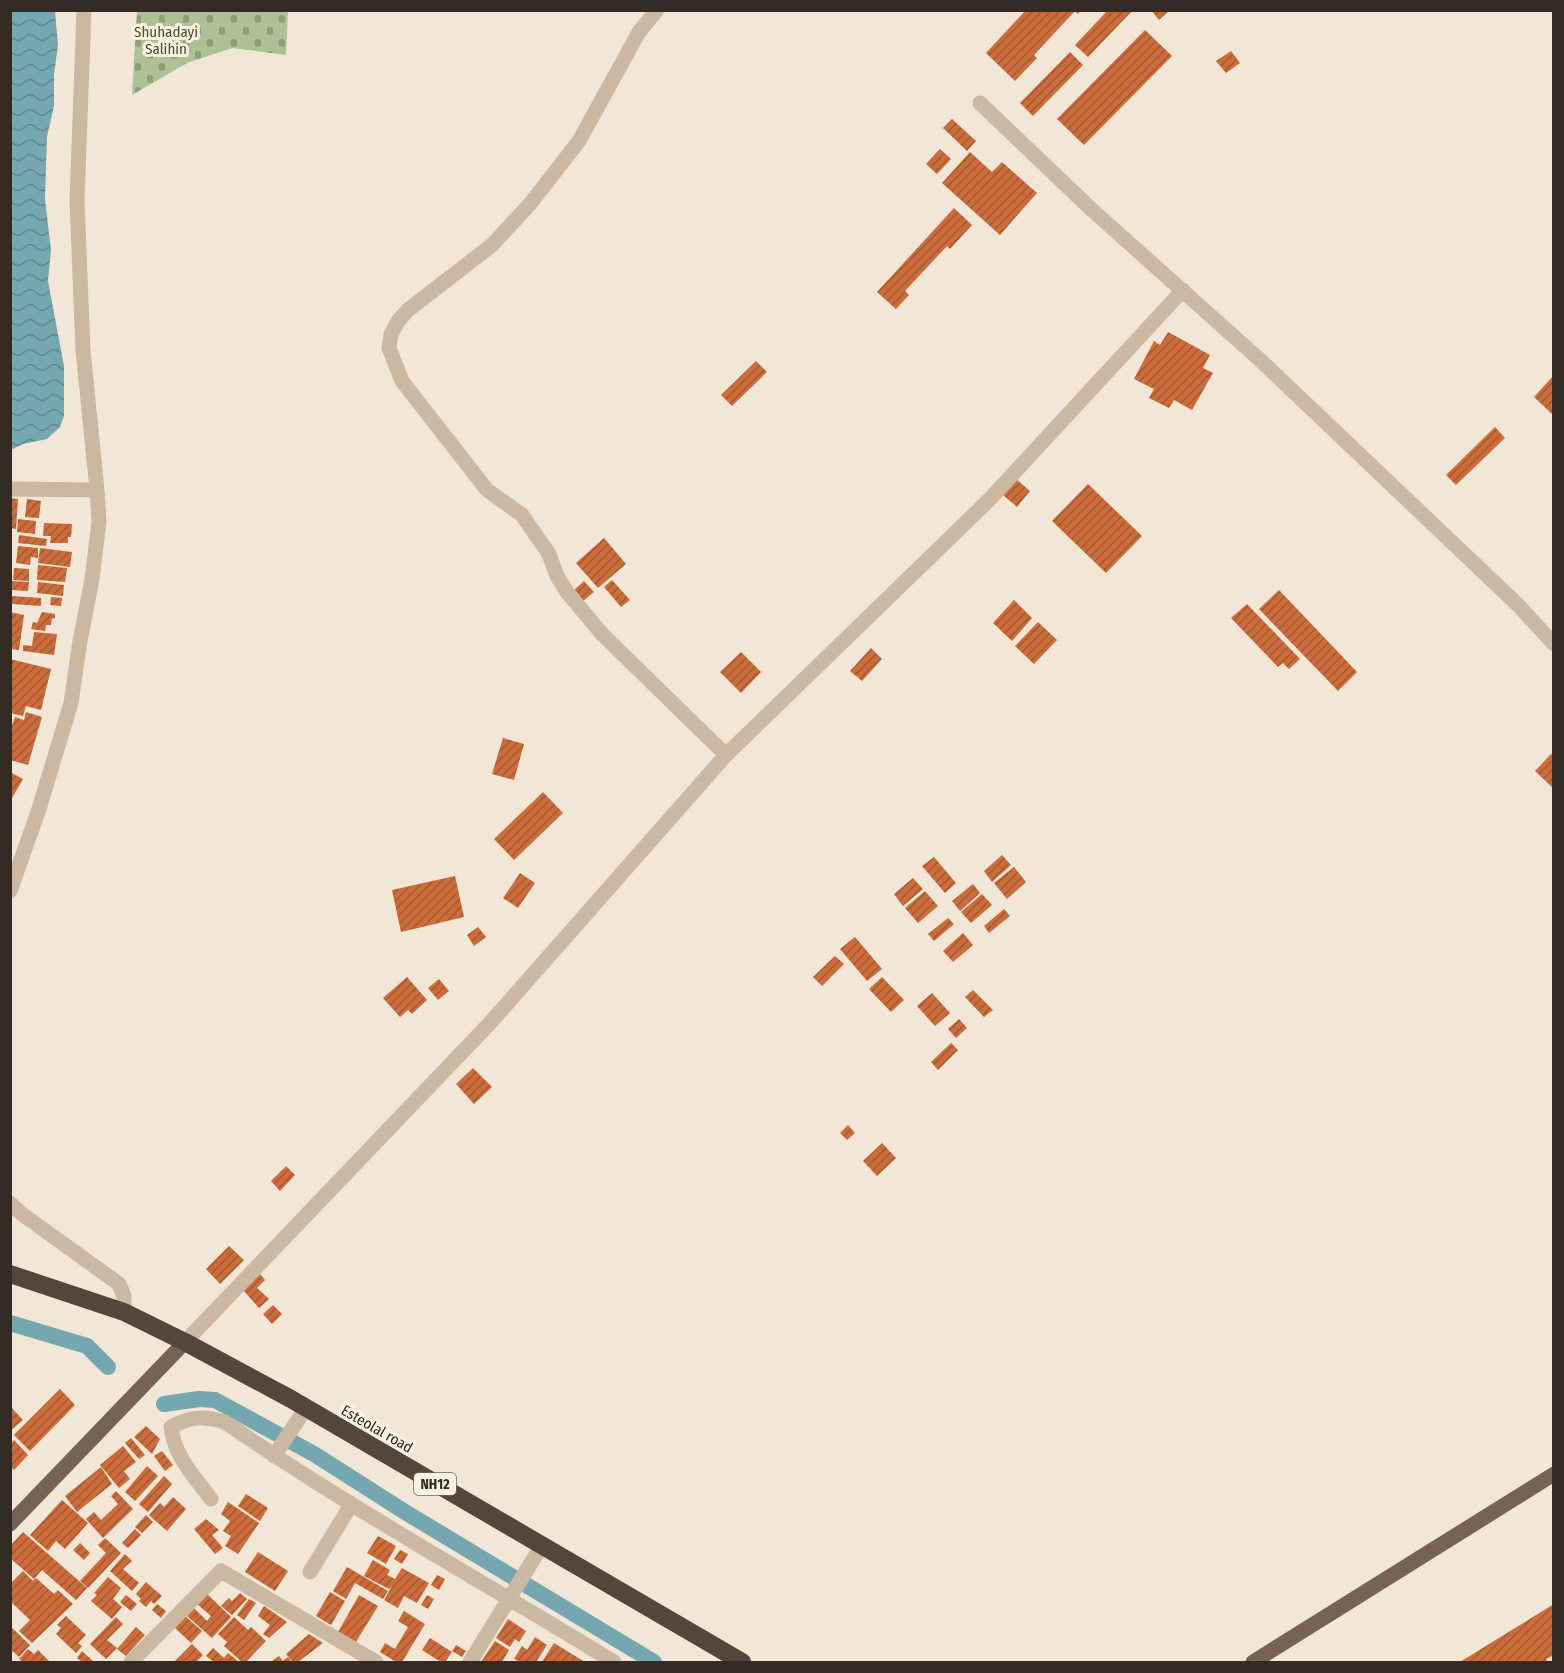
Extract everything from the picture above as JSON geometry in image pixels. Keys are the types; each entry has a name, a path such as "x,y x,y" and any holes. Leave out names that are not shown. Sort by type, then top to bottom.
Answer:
{"highway":[{"name":"Esteolal road","path":"10,1274 124,1312 185,1342 306,1408 541,1547 742,1662"}],"main road":[{"path":"10,1524 185,1342"},
{"path":"1253,1662 1554,1474"}],"street":[{"path":"10,891 38,812 71,703 99,522 83,350 78,201 84,10"},
{"path":"657,10 639,32 579,141 530,204 492,245 408,310 391,334 388,348 402,381 488,490 522,515 549,554 557,576 567,591 602,634 726,755"},
{"path":"980,103 1091,208 1259,359 1518,605 1554,644"},
{"path":"185,1342 490,1023 726,755 988,500 1183,290"},
{"path":"10,489 97,490"},
{"path":"10,1203 119,1284 124,1296 124,1312"},
{"path":"278,1450 306,1408"},
{"path":"211,1499 172,1442 171,1427 182,1421 203,1416 225,1422 278,1450 351,1505 510,1596 614,1662"},
{"path":"310,1572 351,1505"},
{"path":"470,1662 541,1547"},
{"path":"131,1662 221,1571 376,1662"}],"green space":[{"name":"Shuhadayi Salihin","path":"137,11 288,11 286,55 232,48 187,63 132,95"}],"water":[{"path":"11,10 55,11 58,45 54,75 54,106 47,137 45,199 51,250 48,281 64,366 64,416 60,427 47,439 23,444 11,450"}],"building":[{"path":"1026,10 1081,10 1078,14 1075,11 1034,55 1037,58 1015,81 986,53"},
{"path":"1108,10 1133,10 1088,57 1075,45"},
{"path":"1151,10 1170,10 1159,20"},
{"path":"1145,30 1172,56 1084,145 1057,119"},
{"path":"1231,51 1240,63 1226,73 1216,61"},
{"path":"1070,52 1083,65 1033,116 1020,103"},
{"path":"952,119 976,141 967,151 943,128"},
{"path":"940,149 951,159 937,174 926,164"},
{"path":"970,152 992,172 1002,162 1037,193 1000,235 942,183"},
{"path":"954,208 972,225 950,249 947,246 905,291 909,295 896,309 877,292"},
{"path":"1168,332 1210,355 1203,368 1213,373 1192,410 1174,400 1169,408 1149,398 1154,389 1134,379 1154,341 1160,345"},
{"path":"756,361 767,372 732,406 721,395"},
{"path":"1554,375 1554,412 1552,414 1534,397"},
{"path":"1495,427 1505,438 1456,485 1446,475"},
{"path":"1016,479 1030,491 1017,507 1003,495"},
{"path":"1088,484 1142,536 1106,573 1052,521"},
{"path":"10,498 18,499 16,529 10,528"},
{"path":"27,499 41,501 39,518 25,517"},
{"path":"18,519 36,521 35,534 17,532"},
{"path":"44,523 72,524 68,543 50,543 51,536 43,536"},
{"path":"19,535 47,539 46,546 18,543"},
{"path":"604,538 626,564 598,588 576,563"},
{"path":"18,546 38,548 38,558 31,557 30,565 16,563"},
{"path":"40,548 72,552 70,567 38,563"},
{"path":"38,565 67,568 65,582 37,580"},
{"path":"14,568 29,569 29,581 13,580"},
{"path":"612,580 630,600 621,607 604,587"},
{"path":"12,581 29,582 28,591 11,590"},
{"path":"584,581 594,592 583,601 574,590"},
{"path":"38,582 64,585 63,596 37,593"},
{"path":"1279,590 1357,672 1338,691 1259,609"},
{"path":"12,596 41,598 41,606 12,604"},
{"path":"51,597 62,598 61,606 50,605"},
{"path":"1014,600 1032,618 1012,641 993,623"},
{"path":"1247,604 1300,659 1289,669 1283,663 1278,667 1231,618"},
{"path":"10,612 24,615 19,650 10,649"},
{"path":"42,612 55,614 55,619 52,618 51,625 46,625 45,631 31,629 33,622 37,623"},
{"path":"1038,622 1057,640 1034,664 1015,646"},
{"path":"34,632 57,634 54,655 23,651 23,645 32,646"},
{"path":"871,648 882,659 862,681 850,671"},
{"path":"741,652 761,672 741,693 720,672"},
{"path":"10,659 51,669 41,710 26,706 23,716 10,713"},
{"path":"26,712 42,717 28,765 10,760 10,731 15,717 24,720"},
{"path":"503,738 524,744 514,780 492,774"},
{"path":"1551,754 1554,756 1554,789 1535,771"},
{"path":"10,772 23,779 12,798 10,797"},
{"path":"543,792 563,813 514,860 494,839"},
{"path":"1002,855 1011,865 992,882 984,871"},
{"path":"934,857 956,883 945,893 922,866"},
{"path":"1014,867 1026,882 1007,899 994,883"},
{"path":"520,873 535,883 518,908 503,898"},
{"path":"455,876 464,917 401,932 392,890"},
{"path":"913,878 923,889 903,906 894,894"},
{"path":"973,884 980,893 960,911 952,901"},
{"path":"925,891 938,906 918,923 905,908"},
{"path":"982,894 992,905 971,923 961,912"},
{"path":"1004,909 1010,916 989,933 984,926"},
{"path":"948,918 954,924 934,941 928,934"},
{"path":"478,927 486,937 474,946 467,935"},
{"path":"963,933 973,945 953,962 943,951"},
{"path":"855,937 882,969 867,981 840,949"},
{"path":"835,956 844,964 822,986 813,977"},
{"path":"407,977 427,1000 412,1014 408,1010 400,1017 383,998"},
{"path":"882,977 904,1000 891,1012 869,989"},
{"path":"439,979 449,991 438,1000 428,988"},
{"path":"973,990 993,1010 984,1017 965,997"},
{"path":"932,993 950,1013 935,1026 917,1006"},
{"path":"959,1019 967,1028 956,1038 948,1029"},
{"path":"951,1043 958,1050 938,1070 931,1062"},
{"path":"473,1068 492,1087 474,1104 456,1084"},
{"path":"848,1125 855,1133 847,1140 840,1133"},
{"path":"882,1143 896,1158 877,1176 863,1161"},
{"path":"286,1166 295,1175 280,1191 271,1181"},
{"path":"229,1246 244,1260 220,1284 206,1269"},
{"path":"260,1274 265,1280 257,1288 269,1299 259,1308 243,1290"},
{"path":"273,1305 282,1314 272,1324 263,1314"},
{"path":"60,1389 75,1405 30,1451 14,1435"},
{"path":"10,1406 23,1420 10,1431"},
{"path":"146,1426 160,1439 152,1454 134,1437"},
{"path":"131,1438 145,1455 139,1459 125,1443"},
{"path":"14,1440 28,1455 14,1470 10,1467 10,1444"},
{"path":"123,1446 136,1462 124,1471 130,1479 119,1488 100,1465"},
{"path":"162,1451 173,1465 165,1471 154,1456"},
{"path":"147,1466 158,1476 135,1501 125,1492"},
{"path":"101,1467 112,1484 77,1512 65,1496"},
{"path":"164,1476 172,1484 148,1512 139,1504"},
{"path":"116,1491 133,1509 103,1538 86,1519 94,1512 101,1520 118,1504 111,1496"},
{"path":"246,1494 268,1508 260,1521 238,1506"},
{"path":"173,1497 186,1509 167,1531 149,1515 160,1503 164,1507"},
{"path":"62,1500 88,1523 65,1549 56,1541 48,1551 30,1535"},
{"path":"228,1502 259,1523 238,1554 225,1546 231,1536 223,1531 230,1521 221,1514"},
{"path":"146,1515 153,1522 142,1533 135,1527"},
{"path":"206,1519 219,1530 212,1535 223,1548 215,1554 194,1529"},
{"path":"135,1529 141,1535 128,1548 122,1543"},
{"path":"23,1532 87,1588 76,1600 42,1570 34,1579 10,1558 10,1546"},
{"path":"378,1536 396,1546 386,1564 367,1553"},
{"path":"105,1538 121,1553 88,1588 80,1581 106,1553 98,1545"},
{"path":"80,1543 90,1553 84,1560 73,1550"},
{"path":"400,1550 408,1554 402,1564 394,1559"},
{"path":"258,1552 288,1571 275,1591 245,1572"},
{"path":"125,1554 132,1561 123,1569 139,1583 132,1591 110,1571"},
{"path":"373,1560 390,1570 387,1575 395,1579 402,1568 429,1583 417,1603 404,1596 398,1608 384,1600 392,1586 389,1589 364,1576"},
{"path":"347,1567 388,1591 383,1599 355,1583 346,1599 333,1591"},
{"path":"23,1571 33,1581 36,1578 54,1594 58,1590 73,1604 32,1643 19,1631 30,1620 10,1601 10,1584"},
{"path":"437,1575 445,1579 439,1590 431,1585"},
{"path":"108,1577 121,1588 113,1599 122,1607 112,1619 91,1601 97,1595 94,1593"},
{"path":"146,1582 162,1596 154,1604 151,1601 146,1607 139,1601 141,1599 136,1594"},
{"path":"330,1592 345,1601 331,1625 316,1616"},
{"path":"206,1593 231,1617 212,1638 187,1616 194,1608 207,1621 211,1616 197,1604"},
{"path":"240,1593 247,1599 232,1615 221,1606 229,1598 232,1601"},
{"path":"126,1595 137,1604 131,1611 120,1602"},
{"path":"359,1595 378,1606 356,1642 338,1632"},
{"path":"427,1595 434,1599 428,1609 421,1605"},
{"path":"249,1599 256,1603 244,1620 237,1615"},
{"path":"157,1604 166,1611 161,1618 152,1610"},
{"path":"1554,1604 1554,1655 1546,1659 1548,1662 1460,1662"},
{"path":"264,1606 287,1622 269,1638 263,1634 270,1625 258,1616"},
{"path":"404,1611 425,1624 402,1662 396,1662 380,1652 385,1643 395,1649 408,1627 398,1621"},
{"path":"66,1616 86,1635 78,1643 82,1646 76,1653 56,1634 61,1628 57,1625"},
{"path":"185,1616 202,1631 191,1643 175,1628"},
{"path":"116,1617 123,1624 107,1640 117,1648 106,1659 90,1644"},
{"path":"234,1617 248,1630 251,1627 266,1641 246,1662 242,1662 224,1646 227,1642 218,1634"},
{"path":"508,1619 526,1631 519,1642 515,1639 510,1647 496,1638"},
{"path":"10,1626 30,1645 19,1657 10,1649"},
{"path":"136,1627 145,1635 126,1656 117,1649"},
{"path":"309,1634 323,1643 298,1662 293,1662 286,1654"},
{"path":"535,1637 547,1645 536,1662 521,1662 514,1659 522,1646 527,1650"},
{"path":"430,1638 452,1652 445,1662 441,1662 422,1650"},
{"path":"495,1641 509,1650 502,1662 481,1662"},
{"path":"554,1643 585,1662 542,1662"},
{"path":"192,1644 203,1655 196,1662 174,1662"},
{"path":"456,1645 466,1651 462,1657 452,1651"},
{"path":"213,1648 224,1658 228,1653 239,1662 214,1662 206,1656"},
{"path":"28,1649 34,1654 38,1650 49,1661 23,1662 19,1659"},
{"path":"82,1651 94,1662 82,1662 77,1658"},
{"path":"279,1656 283,1661 288,1657 292,1662 271,1662"}],"waterway":[{"path":"10,1323 87,1346 108,1367"},
{"path":"164,1404 199,1399 215,1400 314,1454 405,1512 654,1662"}]}
